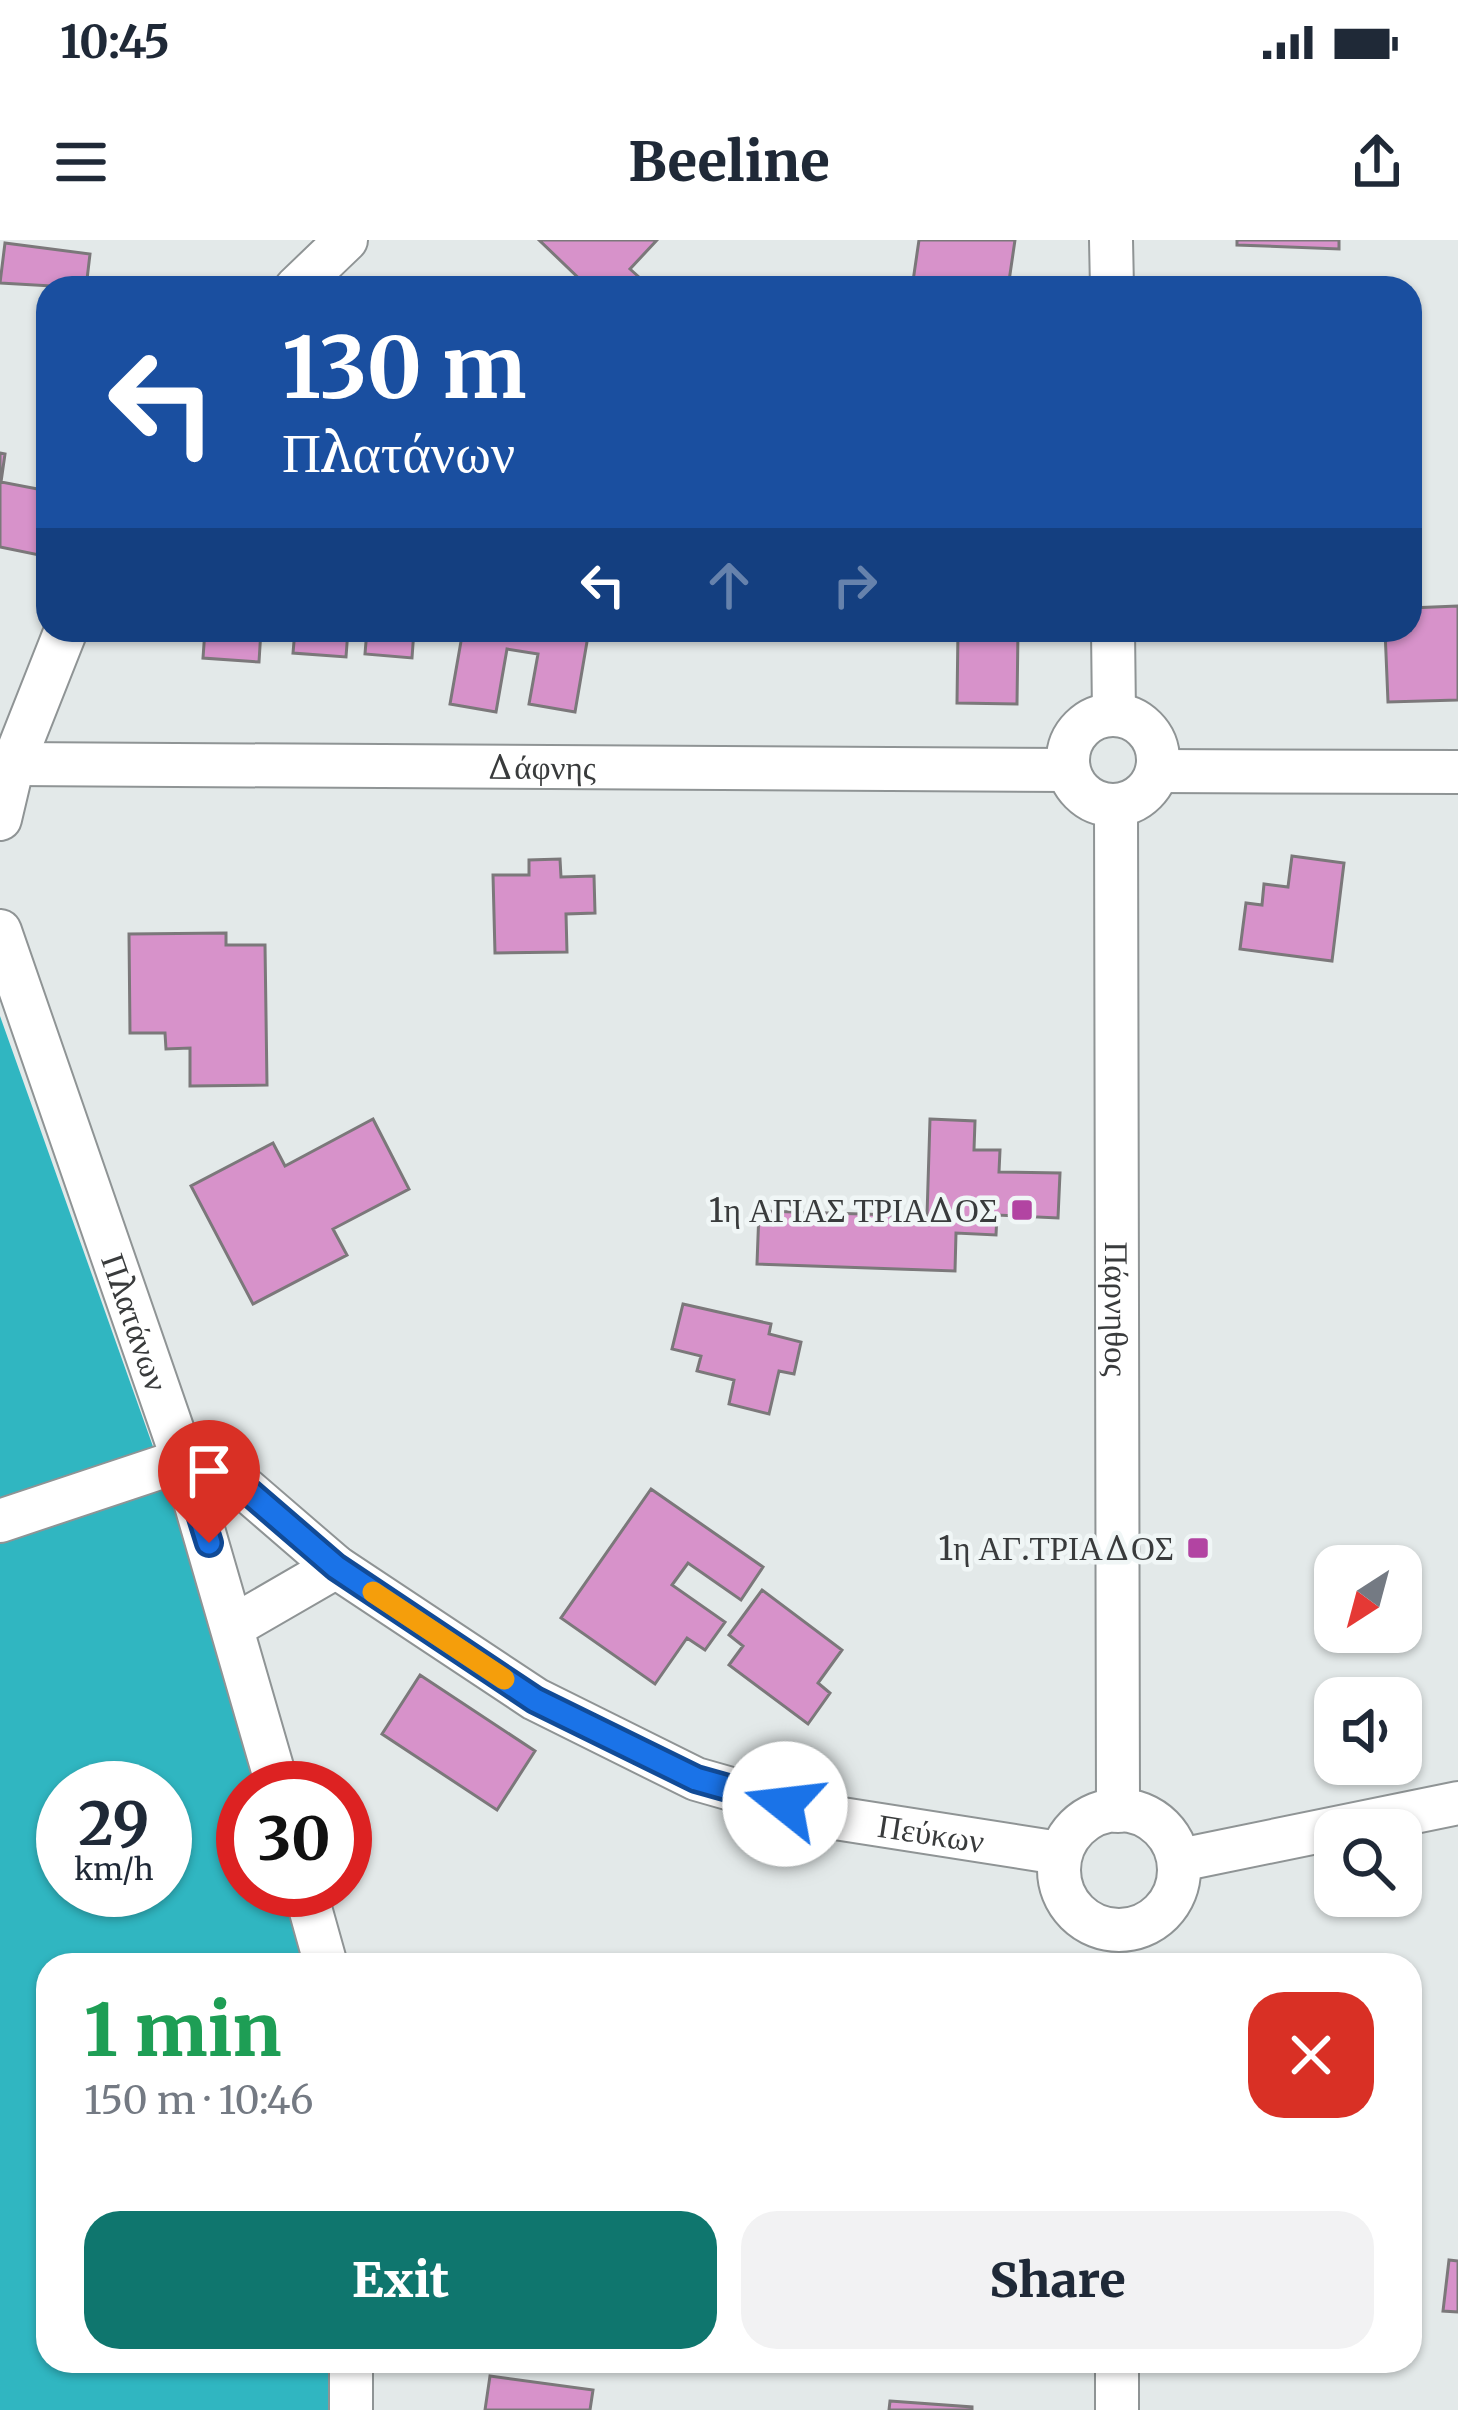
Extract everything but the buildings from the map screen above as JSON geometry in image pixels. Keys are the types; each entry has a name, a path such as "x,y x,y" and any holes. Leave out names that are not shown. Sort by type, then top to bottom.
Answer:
{"street":[{"path":"308,276 346,240"},
{"path":"1112,240 1112,276"},
{"path":"0,819 13,764 61,642"},
{"path":"1114,642 1114,715"},
{"path":"1114,715 1147,731 1158,757 1157,771 1142,794 1116,805 1089,799 1068,770 1069,749 1083,726 1114,715"},
{"name":"Δάφνης","path":"13,764 1068,770"},
{"path":"1157,771 1458,772"},
{"name":"Πάρνηθος","path":"1116,805 1118,1811"},
{"name":"Πλατάνων","path":"0,931 183,1460 271,1761"},
{"path":"0,1521 183,1460"},
{"name":"Πεύκων","path":"183,1460 220,1467 336,1567 535,1700 696,1779 829,1817 1059,1853"},
{"path":"234,1626 336,1567"},
{"path":"1180,1860 1458,1803"},
{"path":"1118,1811 1141,1813 1161,1826 1180,1860 1177,1892 1163,1912 1118,1948 1070,1907 1058,1881 1059,1853 1082,1821 1099,1812 1118,1811"},
{"path":"313,1917 323,1953"},
{"path":"351,2373 351,2410"},
{"path":"1117,2373 1117,2410"}],"shaded area":[{"path":"0,1016 188,1545 250,1761 216,1761 216,1917 295,1917 305,1953 36,1953 36,2373 335,2373 336,2410 0,2410"}],"slow traffic":[{"path":"373,1592 504,1679"}],"place":[{"name":"1η ΑΓΙΑΣ ΤΡΙΑΔΟΣ","path":"1022,1210"},
{"name":"1η ΑΓ.ΤΡΙΑΔΟΣ","path":"1198,1548"}],"route":[{"path":"209,1543 183,1460 220,1467 336,1567 535,1700 696,1779 785,1804"}]}
